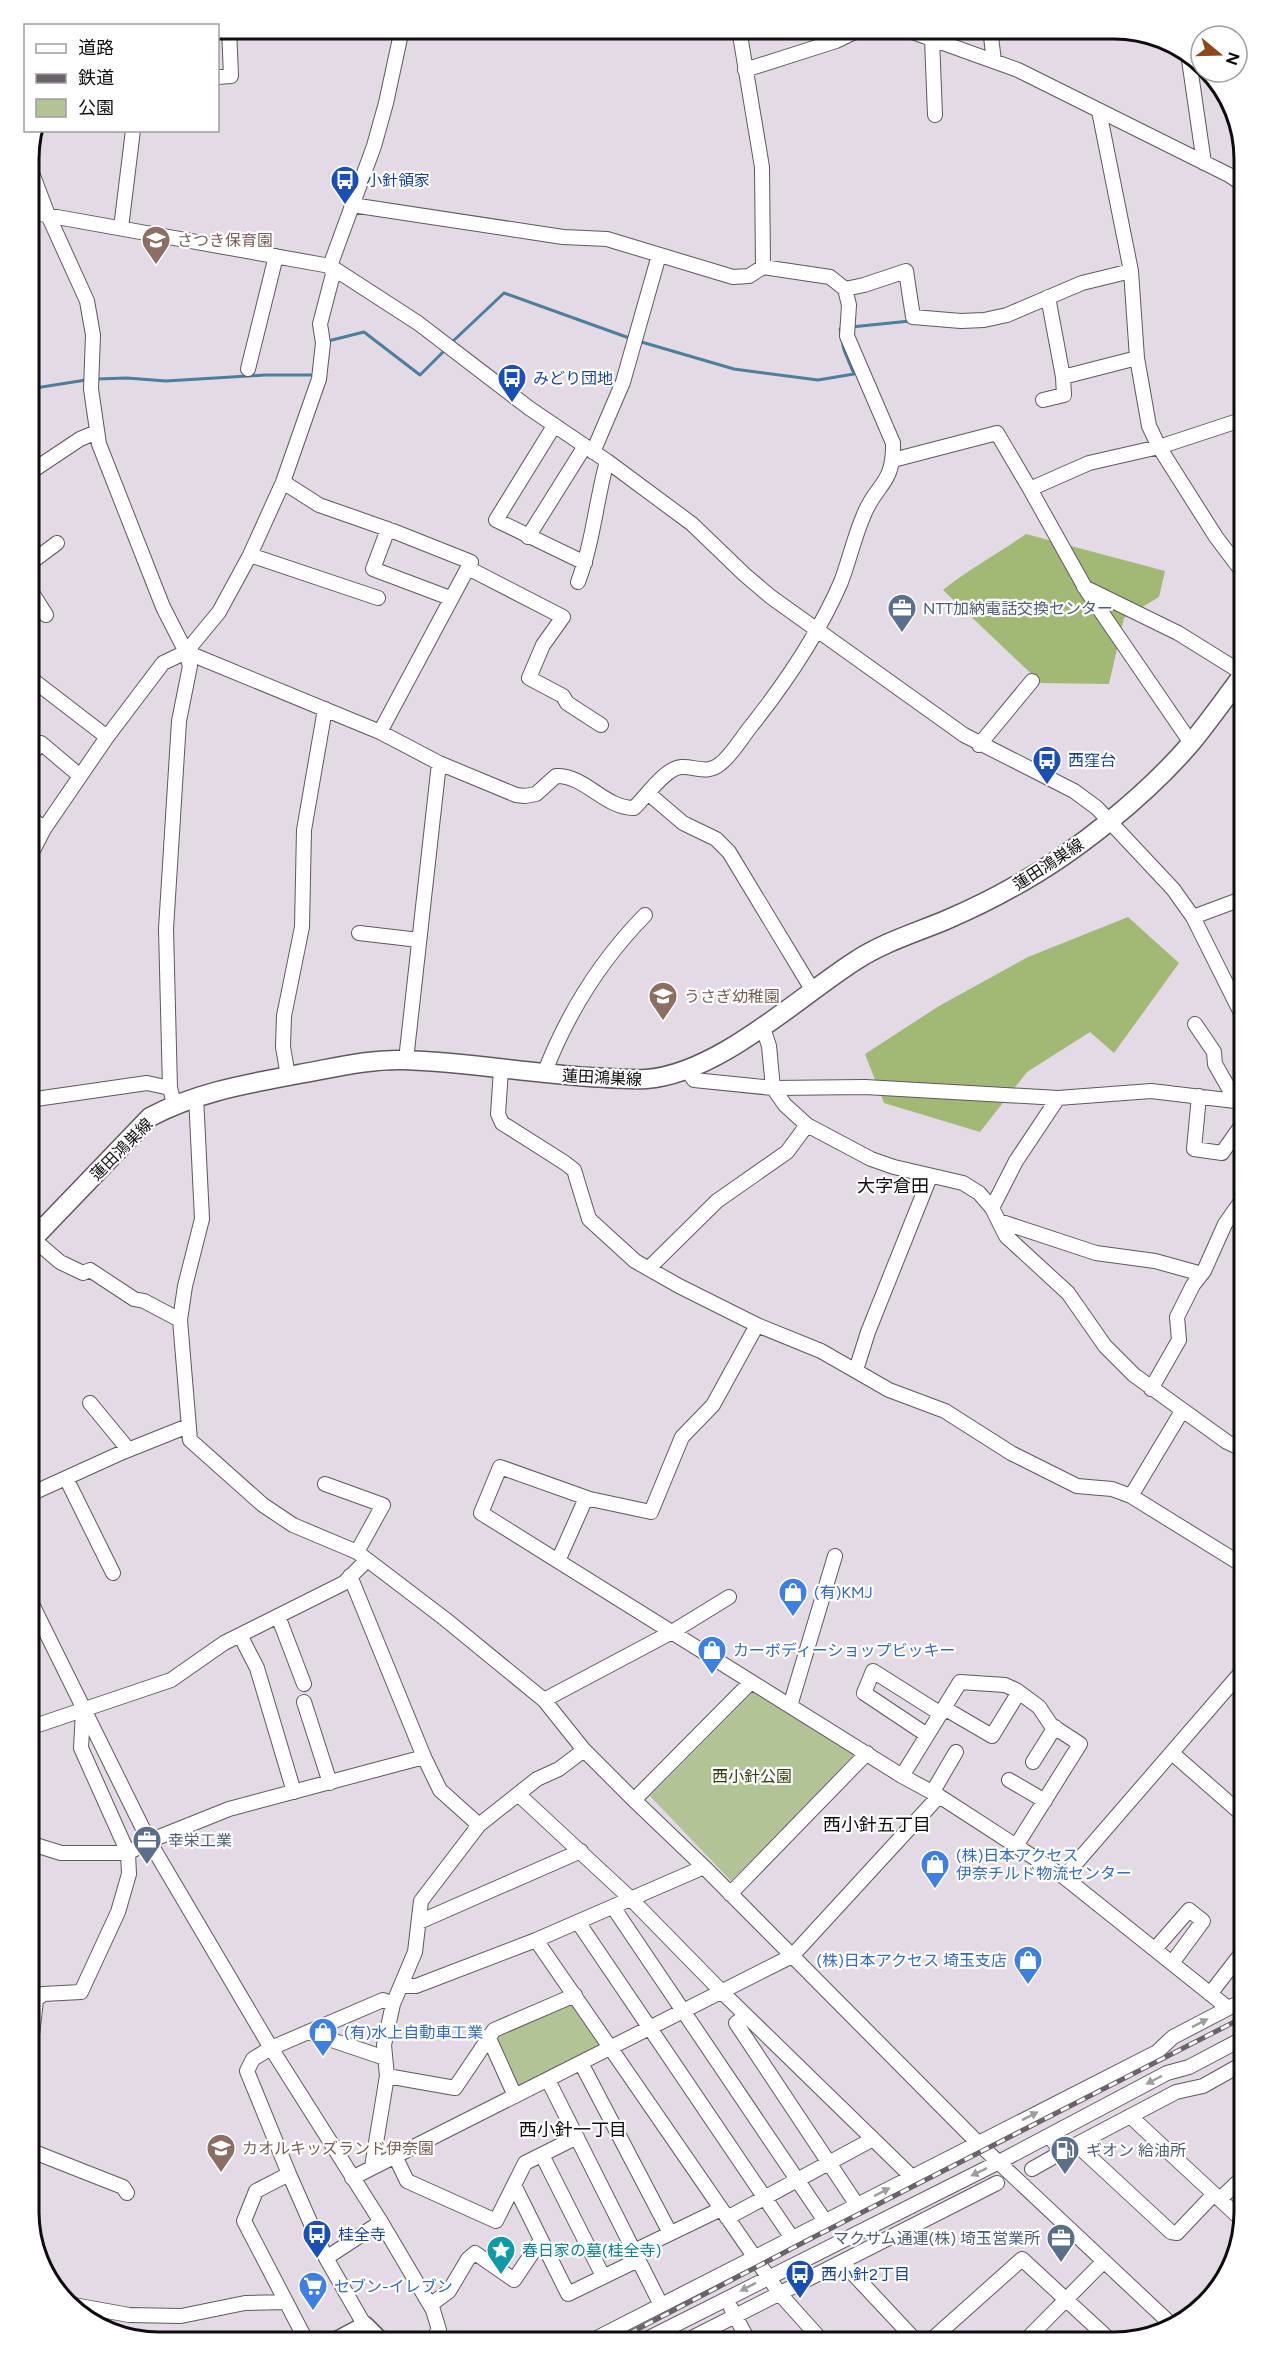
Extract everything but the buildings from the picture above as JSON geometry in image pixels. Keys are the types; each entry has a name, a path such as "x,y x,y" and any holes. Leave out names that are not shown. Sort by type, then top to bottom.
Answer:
{"main road":[{"name":"蓮田鴻巣線","path":"39,1226 172,1096 196,1096 376,1060 406,1060 543,1074 641,1080 660,1078 706,1062 882,945 946,920 1015,886 1068,853 1110,821 1163,772 1191,743 1234,686"},
{"path":"354,2332 365,2326 371,2332"}],"street":[{"path":"219,77 231,76 229,39"},
{"path":"39,839 106,737 163,663 186,652 219,612 250,555 283,482 319,379 323,343 320,324 333,274 330,266 380,125 400,39"},
{"path":"741,39 762,167 764,267"},
{"path":"746,70 840,39"},
{"path":"934,115 933,39 1018,70 1234,179"},
{"path":"991,39 994,61"},
{"path":"1190,66 1204,163"},
{"path":"1099,111 1131,271 1137,358 1149,426 1159,447 1216,537 1234,560"},
{"path":"121,228 133,132"},
{"path":"39,191 87,301 93,335 91,389 99,444 163,607 186,652 190,666 179,721 166,929 172,1096 147,1083 39,1099"},
{"path":"186,652 380,732 440,763 516,795 536,794 556,776 568,775 622,808 634,808 667,772 680,767 708,771 720,764 784,683 840,582 863,514 888,478 893,460 893,443 847,336 849,305 845,289 830,277 764,267 749,276 733,277 607,239 563,237 352,205"},
{"path":"39,214 330,266 418,323 554,426 607,461 692,524 745,575 815,630 979,745 1087,799 1173,890 1192,917 1234,998"},
{"path":"528,537 589,449 623,382 659,255"},
{"path":"248,369 276,256"},
{"path":"845,289 906,271 913,316 961,321 984,320 1007,315 1082,283 1131,271"},
{"path":"1043,400 1064,395 1063,377 1048,297"},
{"path":"1063,377 1137,358"},
{"path":"1030,489 1089,463 1159,447 1234,423"},
{"path":"554,426 496,520 585,563"},
{"path":"39,466 80,439 97,432"},
{"path":"893,460 997,433 1084,587 1191,743"},
{"path":"578,582 585,563 607,461"},
{"path":"283,482 319,505 471,562 380,732"},
{"path":"388,529 373,569 450,598"},
{"path":"39,556 57,543"},
{"path":"250,555 378,598"},
{"path":"468,568 563,617 543,645 529,678 563,696 567,703 601,725"},
{"path":"1084,587 1178,633 1234,667"},
{"path":"39,604 46,615"},
{"path":"979,745 1032,681"},
{"path":"39,685 106,737"},
{"path":"288,1076 284,1047 284,1016 302,927 304,830 325,709"},
{"path":"39,745 41,743 80,776"},
{"path":"406,1060 440,763"},
{"path":"649,794 683,823 716,840 729,852 813,991"},
{"path":"39,825 44,829"},
{"path":"1192,917 1234,902"},
{"path":"543,1074 558,1036 595,974 621,939 645,915"},
{"path":"360,933 419,940"},
{"path":"1196,1024 1215,1052 1215,1064 1234,1092"},
{"path":"762,1025 769,1046 773,1088 785,1105 807,1125 871,1159 930,1177 963,1183 979,1193 992,1208 1006,1236 1068,1293 1104,1346 1150,1389 1234,1445"},
{"path":"501,1070 498,1114 502,1123 574,1170 589,1219 635,1261 757,1325 820,1351 889,1390 945,1411 1011,1453 1077,1486 1112,1489 1131,1496 1234,1559"},
{"path":"687,1070 693,1080 773,1088 865,1087 1058,1098 1151,1091 1234,1100"},
{"path":"196,1096 202,1219 185,1286 180,1320 189,1440 263,1506 293,1525 362,1556 445,1619 544,1700 584,1750 704,1867 978,2143 1166,2320"},
{"path":"1199,1096 1194,1149 1222,1153 1234,1137"},
{"path":"992,1208 1016,1161 1058,1098"},
{"path":"649,1268 717,1201 787,1152 807,1125"},
{"path":"856,1370 868,1332 930,1177"},
{"path":"1150,1389 1179,1340 1177,1317 1234,1213"},
{"path":"999,1221 1096,1253 1155,1261 1202,1274"},
{"path":"39,1239 60,1262 83,1273 90,1270 134,1299 180,1320"},
{"path":"757,1325 713,1405 682,1437 651,1512 586,1498 500,1467 481,1513 1064,1877 1228,2008"},
{"path":"90,1403 128,1449"},
{"path":"1131,1496 1182,1411"},
{"path":"39,1490 128,1449 188,1426"},
{"path":"66,1478 113,1573"},
{"path":"39,1724 171,1680 224,1643 344,1582 362,1556 383,1505 325,1484"},
{"path":"558,1561 586,1498"},
{"path":"790,1706 835,1556"},
{"path":"350,1576 424,1757 440,1790 479,1825"},
{"path":"544,1700 672,1632 729,1597"},
{"path":"278,1616 304,1684"},
{"path":"39,1619 149,1841 271,2048 381,2222 430,2305 440,2330 438,2332"},
{"path":"240,1635 257,1668 294,1792"},
{"path":"927,1735 864,1693 873,1671 942,1711 992,1736 1019,1692"},
{"path":"634,1800 751,1682"},
{"path":"902,1776 960,1682 1005,1685 1019,1692 1039,1707 1055,1727 1080,1744 1017,1846"},
{"path":"1064,1877 1234,1682"},
{"path":"304,1702 330,1783"},
{"path":"39,1997 43,1994 81,1992 118,1912 129,1874 128,1853 81,1748 83,1710"},
{"path":"1033,1762 1055,1727"},
{"path":"372,2166 387,2076 384,2045 393,2004 416,1952 421,1901 479,1825 537,1779 559,1769 584,1750"},
{"path":"352,2178 372,2166 723,1993 792,1956 935,1795 956,1752"},
{"path":"730,1894 867,1753"},
{"path":"1172,1753 1234,1807"},
{"path":"39,1846 60,1853 128,1853 149,1841 229,1809 424,1757"},
{"path":"1009,1780 1045,1801"},
{"path":"518,1794 631,1899 746,2016 912,2177"},
{"path":"419,1922 581,1851"},
{"path":"402,1986 416,1986 536,1940 704,1867"},
{"path":"613,1907 825,2222"},
{"path":"1155,1949 1189,1910 1203,1921 1172,1963"},
{"path":"578,1922 792,2238"},
{"path":"536,1940 780,2294 815,2332"},
{"path":"1210,1994 1234,1964"},
{"path":"387,2076 455,2088 494,2030 575,1995"},
{"path":"365,2326 326,2258 247,2071 253,2059 271,2048 383,2000 393,2004"},
{"path":"609,2332 1157,2052 1173,2037 1234,2005"},
{"path":"746,2016 736,2023 857,2205"},
{"path":"308,2032 385,2058"},
{"path":"488,2036 515,2096"},
{"path":"661,2332 999,2162 1167,2073 1189,2067 1234,2044"},
{"path":"581,2063 670,2233"},
{"path":"1032,2169 1176,2092 1203,2086 1234,2069"},
{"path":"548,2080 661,2306"},
{"path":"1130,2116 1234,2212"},
{"path":"1049,2136 1062,2152"},
{"path":"395,2156 407,2181 496,2221 525,2163 577,2137"},
{"path":"514,2185 568,2294 603,2276 670,2233 765,2198 873,2139"},
{"path":"1077,2145 1171,2232 1177,2232 1234,2184"},
{"path":"39,2154 123,2187 127,2193"},
{"path":"542,2155 603,2276"},
{"path":"289,2174 256,2191 244,2221 302,2332"},
{"path":"704,2332 997,2183"},
{"path":"326,2258 381,2222"},
{"path":"430,2305 449,2291 468,2259 475,2253 514,2280 541,2240"},
{"path":"813,2254 824,2272"},
{"path":"940,2332 1022,2259 1101,2332"},
{"path":"1034,2332 1104,2261"},
{"path":"843,2263 908,2332"},
{"path":"726,2299 744,2332"},
{"path":"92,2311 181,2316 245,2304 286,2302"}],"green space":[{"path":"1026,534 1165,571 1159,597 1124,618 1109,684 1041,683 943,590"},
{"path":"1128,917 1179,963 1114,1053 1090,1032 1027,1072 980,1132 884,1103 865,1054 939,1006 1028,957"},
{"name":"西小針公園","path":"753,1692 854,1755 731,1881 650,1796"},
{"path":"568,2003 573,2004 599,2045 598,2050 518,2089 495,2039 497,2035"}],"waterway":[{"path":"451,343 504,293 632,339"},
{"path":"851,327 910,321"},
{"path":"638,341 734,369 818,380 854,374 844,350 840,329 844,328"},
{"path":"328,341 364,332 420,375 445,350"},
{"path":"96,379 127,378 166,381 265,375 313,375"},
{"path":"39,387 86,380"}],"railway":[{"path":"632,2332 1234,2022"}],"place":[{"name":"小針領家","path":"345,206"},
{"name":"さつき保育園","path":"156,266"},
{"name":"みどり団地","path":"512,404"},
{"name":"NTT加納電話交換センター","path":"902,634"},
{"name":"西窪台","path":"1047,786"},
{"name":"うさぎ幼稚園","path":"663,1022"},
{"name":"(有)KMJ","path":"793,1618"},
{"name":"カーボディーショップビッキー","path":"712,1676"},
{"name":"幸栄工業","path":"147,1866"},
{"name":"(株)日本アクセス 伊奈チルド物流センター","path":"935,1890"},
{"name":"(株)日本アクセス 埼玉支店","path":"1028,1986"},
{"name":"(有)水上自動車工業","path":"323,2058"},
{"name":"カオルキッズランド伊奈園","path":"221,2174"},
{"name":"ギオン 給油所","path":"1065,2176"},
{"name":"桂全寺","path":"317,2260"},
{"name":"マクサム通運(株) 埼玉営業所","path":"1061,2264"},
{"name":"春日家の墓(桂全寺)","path":"501,2276"},
{"name":"西小針2丁目","path":"800,2300"},
{"name":"セブン-イレブン","path":"313,2312"}],"district":[{"name":"大字倉田","path":"893,1186"},
{"name":"西小針五丁目","path":"877,1825"},
{"name":"西小針一丁目","path":"573,2130"}]}
